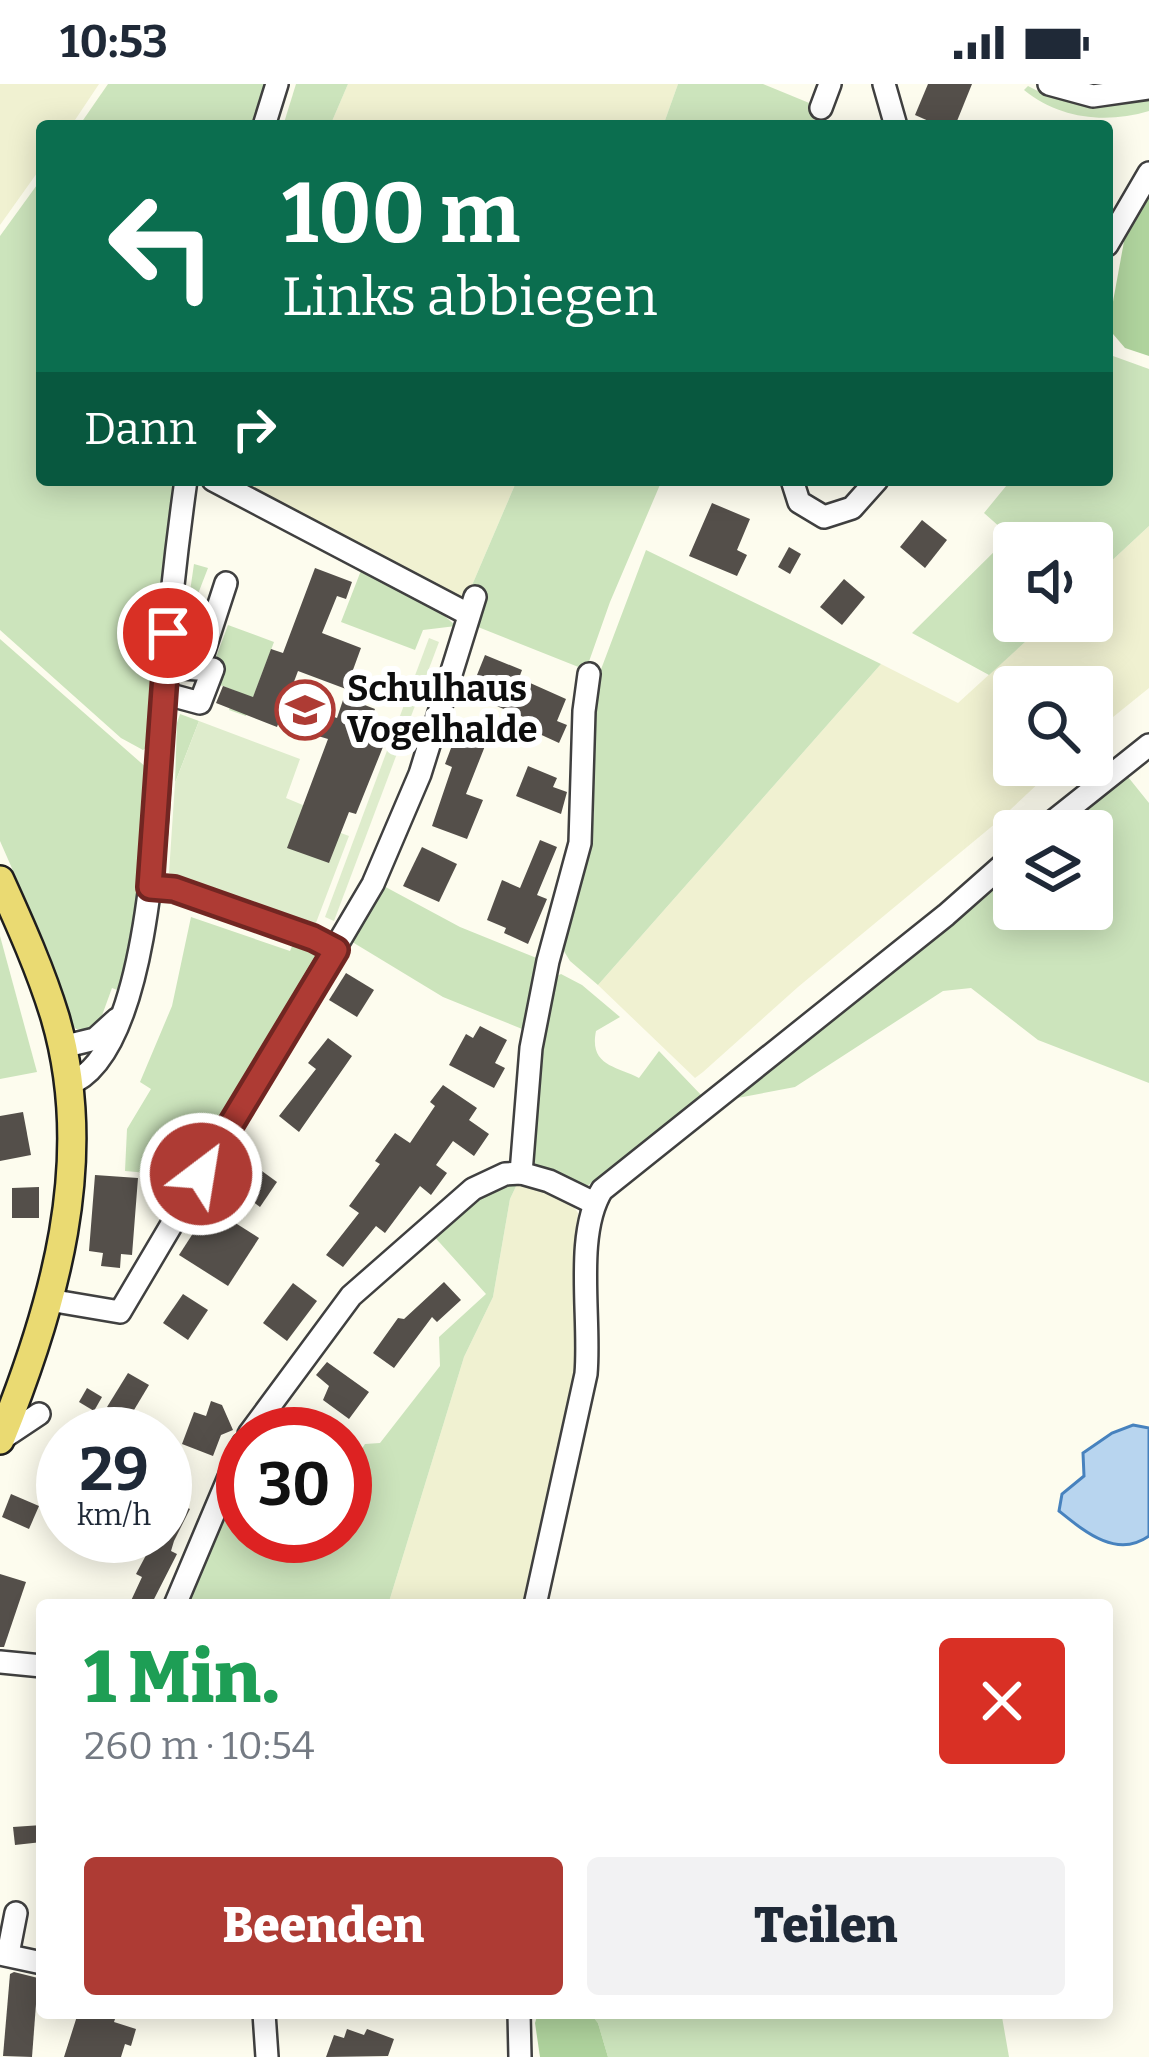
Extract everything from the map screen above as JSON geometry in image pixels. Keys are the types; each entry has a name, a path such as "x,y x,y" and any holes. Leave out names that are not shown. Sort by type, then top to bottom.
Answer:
{"main road":[{"path":"0,880 27,944 58,1068 70,1196 53,1286 0,1440"}],"street":[{"path":"267,120 277,84"},
{"path":"821,108 830,84"},
{"path":"884,84 894,120"},
{"path":"1049,84 1094,96 1149,88"},
{"path":"1113,235 1149,173"},
{"path":"58,1068 83,1077 103,1057 124,1009 142,948 185,486"},
{"path":"53,1286 120,1312 373,884 420,774 471,606 225,486"},
{"path":"794,486 799,502 824,517 852,508 872,486"},
{"path":"165,667 198,669 226,583"},
{"path":"163,693 200,703 213,669"},
{"path":"520,1173 531,1048 548,961 580,843 589,674"},
{"path":"1067,810 1149,745"},
{"path":"536,1599 586,1374 590,1337 587,1221 595,1203 614,1177 993,874"},
{"path":"150,887 174,889 336,950"},
{"path":"58,1068 124,1009"},
{"path":"268,1407 329,1322 362,1286 473,1189 505,1174 520,1173 595,1203"},
{"path":"0,1440 36,1416"},
{"path":"178,1599 216,1508"},
{"path":"0,1662 36,1665"},
{"path":"16,1913 4,1954 36,1962"},
{"path":"264,2019 267,2057"},
{"path":"519,2019 520,2057"}],"green space":[{"path":"0,84 99,84 75,120 36,120 36,174 0,225"},
{"path":"108,84 266,84 257,120 83,120"},
{"path":"296,84 348,84 333,120 285,120"},
{"path":"348,84 678,84 665,120 333,120"},
{"path":"678,84 763,84 819,107 814,120 665,120"},
{"path":"1028,86 1087,105 1149,98 1149,111 1100,118 1068,113 1038,100 1024,90"},
{"path":"1149,184 1149,356 1125,348 1113,334 1113,302 1127,225"},
{"path":"36,186 36,486 177,486 150,745 143,750 121,738 0,630 0,236"},
{"path":"1113,356 1149,369 1149,526 1113,559 1113,522 994,522 984,513 1006,486 1113,486"},
{"path":"241,486 514,486 467,596 458,598"},
{"path":"514,486 659,486 586,670 473,625 470,590"},
{"path":"1149,526 1149,688 1113,717 1113,666 999,666 1025,642 1113,642 1113,559"},
{"path":"646,550 881,664 598,985 562,948 594,812 592,708 597,680"},
{"path":"993,553 993,642 1025,642 993,666 989,675 912,633"},
{"path":"194,564 208,568 191,612 196,615 187,640 200,645 196,657 180,660"},
{"path":"362,568 432,605 456,626 423,630 415,650 341,622"},
{"path":"228,625 274,642 246,716 229,710 236,691 217,684 212,668"},
{"path":"429,638 439,642 334,921 325,917"},
{"path":"0,639 148,769 132,936 117,990 112,988 100,1021 86,1030 76,1029 66,1017 50,955 0,841"},
{"path":"881,664 958,703 993,671 993,786 1036,786 1010,810 993,810 993,825 695,1078 598,985"},
{"path":"180,714 199,721 175,783 177,723"},
{"path":"199,721 300,759 286,798 310,808 306,820 349,836 314,928 169,873 175,783"},
{"path":"1124,772 1149,803 1149,1083 1038,1040 971,988 943,991 795,1087 727,1100 993,880 993,930 1113,930 1113,810 1076,810 1113,786"},
{"path":"380,884 460,927 544,961 527,1031 443,997 349,940"},
{"path":"191,917 290,951 296,937 319,957 182,1184 171,1179 159,1198 147,1191 148,1173 125,1171 127,1129 151,1089 140,1082 172,1006"},
{"path":"0,936 37,1072 0,1079"},
{"path":"561,974 620,1017 596,1031 600,1058 639,1078 659,1051 702,1096 586,1187 541,1170 533,1161 530,1116 553,978"},
{"path":"518,1182 569,1200 578,1213 578,1368 528,1599 390,1599 464,1357 493,1297 510,1199"},
{"path":"518,1182 510,1199 493,1297 464,1357 390,1599 186,1599 216,1527 216,1563 372,1563 372,1444 380,1443 440,1366 439,1337 486,1294 431,1233 482,1195"},
{"path":"536,2019 595,2019 608,2057 540,2057"},
{"path":"595,2019 1002,2019 1009,2057 608,2057"}],"water":[{"path":"1133,1425 1149,1428 1149,1536 1113,1544 1059,1511 1062,1494 1084,1476 1083,1453"}],"building":[{"path":"928,84 972,84 957,120 926,120 915,115"},
{"path":"712,503 750,519 737,550 747,555 737,576 689,556"},
{"path":"922,520 947,540 925,568 900,547"},
{"path":"789,547 801,554 790,574 778,567"},
{"path":"315,568 352,582 346,599 337,596 322,633 361,648 346,689 298,671 277,727 216,703 223,686 253,697 271,649 283,653"},
{"path":"844,579 865,597 842,625 820,607"},
{"path":"485,655 522,670 519,678 566,699 557,721 567,725 559,743 522,726 526,718 469,695"},
{"path":"344,697 375,709 371,719 391,727 356,814 349,812 329,863 287,848 328,739 318,736 326,714 337,718"},
{"path":"456,735 485,746 466,794 483,800 467,839 432,826 452,767 445,764"},
{"path":"528,766 557,778 553,787 567,792 561,814 516,796"},
{"path":"540,840 557,847 537,895 547,899 528,944 487,920 502,880 520,888"},
{"path":"422,847 457,864 439,902 403,886"},
{"path":"346,973 374,990 357,1017 329,1000"},
{"path":"480,1026 507,1040 495,1063 505,1068 494,1088 449,1065 466,1034 473,1038"},
{"path":"328,1038 352,1056 299,1132 279,1116 316,1069 308,1063"},
{"path":"443,1085 477,1108 469,1120 489,1134 474,1156 453,1141 436,1165 447,1173 431,1195 420,1186 385,1233 376,1226 343,1267 326,1255 359,1213 349,1206 380,1164 375,1161 395,1133 410,1143"},
{"path":"23,1112 31,1155 0,1161 0,1116"},
{"path":"240,1155 277,1182 260,1207 223,1180"},
{"path":"95,1175 138,1178 132,1255 121,1254 120,1268 101,1266 103,1253 89,1251"},
{"path":"39,1187 39,1218 12,1218 12,1188"},
{"path":"210,1207 259,1238 228,1286 179,1255"},
{"path":"444,1282 461,1300 437,1322 432,1317 394,1368 373,1353 398,1318 404,1319"},
{"path":"293,1283 317,1301 287,1341 263,1323"},
{"path":"183,1294 208,1310 188,1340 163,1323"},
{"path":"327,1362 369,1392 358,1407 333,1407 323,1400 329,1386 316,1375"},
{"path":"128,1373 149,1385 136,1407 107,1407"},
{"path":"87,1388 102,1397 96,1407 79,1402"},
{"path":"211,1401 222,1405 216,1407 213,1456 192,1448 194,1412 206,1416"},
{"path":"11,1494 36,1505 29,1529 2,1517"},
{"path":"142,1563 172,1563 154,1599 132,1599 142,1577 136,1574"},
{"path":"0,1574 26,1582 4,1647 0,1647"},
{"path":"36,1825 36,1843 15,1845 13,1827"},
{"path":"10,1974 36,1978 32,2057 3,2056"},
{"path":"76,2019 115,2019 136,2029 131,2046 125,2044 121,2057 64,2057"},
{"path":"347,2029 364,2035 367,2029 394,2039 388,2056 326,2057 334,2035 344,2038"}],"place":[{"name":"Schulhaus Vogelhalde","path":"305,710"}],"route":[{"path":"168,633 150,887 174,889 336,950 201,1174"}]}
